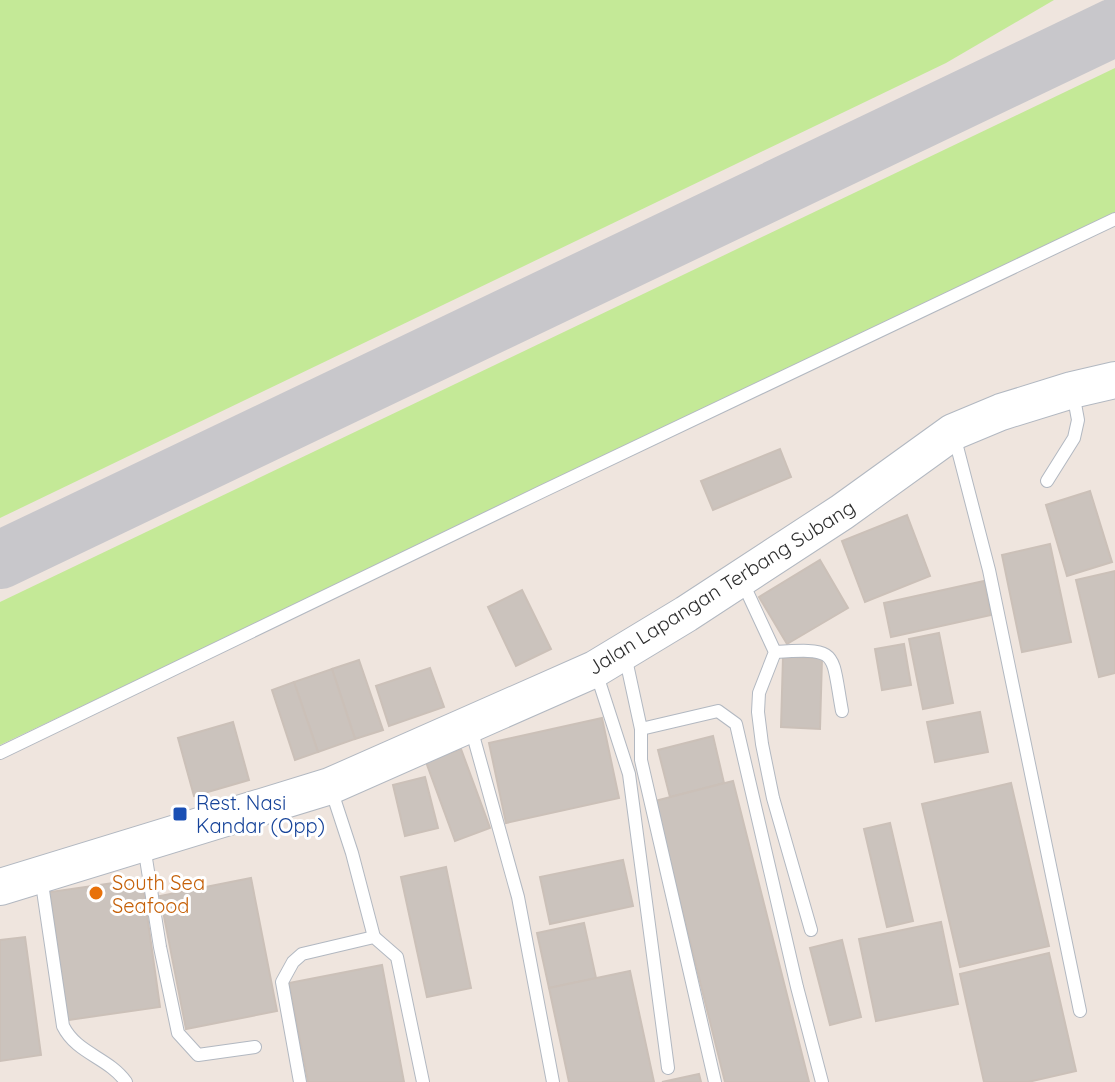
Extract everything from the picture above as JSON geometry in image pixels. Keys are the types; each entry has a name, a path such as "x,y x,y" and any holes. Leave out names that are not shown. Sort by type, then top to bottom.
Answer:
{"street":[{"name":"Jalan Lapangan Terbang Subang","path":"0,887 330,786 470,725 610,661 842,512 953,432 1001,412 1115,380"}],"lane":[{"path":"0,753 1115,219"},
{"path":"1047,481 1074,438 1078,420 1072,390"},
{"path":"953,432 989,570 1080,1011"},
{"path":"741,578 775,652 759,693 762,744 773,798 811,930"},
{"path":"775,652 813,650 825,653 833,660 842,711"},
{"path":"610,661 641,729 641,760 715,1082"},
{"path":"610,661 629,774 668,1068"},
{"path":"641,729 718,711 736,724 822,1082"},
{"path":"470,725 518,897 553,1082"},
{"path":"330,786 374,937 397,957 423,1082"},
{"path":"144,843 160,947 178,1033 198,1055 255,1047"},
{"path":"41,874 63,1026 69,1037 118,1070 126,1082"},
{"path":"300,1082 282,982 293,962 302,954 374,937"}],"green space":[{"path":"0,0 1054,0 946,63 0,518"},
{"path":"1115,68 1115,216 0,745 0,602"}],"building":[{"path":"780,449 791,477 713,510 701,481"},
{"path":"1090,491 1112,562 1067,576 1046,505"},
{"path":"907,515 930,576 865,602 842,541"},
{"path":"1050,544 1071,642 1022,652 1002,555"},
{"path":"820,560 848,608 787,644 759,597"},
{"path":"1115,571 1115,673 1099,677 1076,580"},
{"path":"984,581 991,615 891,637 884,603"},
{"path":"522,590 551,649 516,666 488,607"},
{"path":"939,633 953,703 923,709 909,639"},
{"path":"904,644 911,685 882,690 875,649"},
{"path":"783,657 822,658 820,729 781,727"},
{"path":"359,660 383,730 355,739 332,669"},
{"path":"430,668 444,707 389,726 376,686"},
{"path":"332,669 355,739 318,752 294,682"},
{"path":"294,682 318,752 295,760 272,690"},
{"path":"980,712 988,752 935,762 927,722"},
{"path":"602,718 619,798 506,823 489,743"},
{"path":"233,722 249,780 194,796 178,738"},
{"path":"713,736 724,783 670,797 658,750"},
{"path":"461,749 490,828 455,841 426,762"},
{"path":"425,777 438,828 405,836 393,785"},
{"path":"733,781 809,1082 725,1082 655,801"},
{"path":"1011,783 1049,946 960,967 922,804"},
{"path":"890,823 913,921 887,927 864,829"},
{"path":"623,860 633,906 550,924 540,877"},
{"path":"446,867 471,988 427,997 401,877"},
{"path":"251,878 277,1011 186,1029 160,896"},
{"path":"142,879 160,1007 68,1020 50,892"},
{"path":"941,922 958,1004 876,1021 859,939"},
{"path":"584,923 596,978 549,988 537,933"},
{"path":"25,937 41,1055 0,1061 0,940"},
{"path":"842,940 861,1017 830,1025 810,948"},
{"path":"1049,953 1076,1071 1028,1082 984,1082 960,974"},
{"path":"382,965 404,1082 308,1082 289,983"},
{"path":"630,971 654,1082 569,1082 549,988"},
{"path":"699,1074 701,1082 662,1082"}],"taxiway":[{"path":"0,560 1115,27"}],"place":[{"name":"Rest. Nasi Kandar (Opp)","path":"180,814"},
{"name":"South Sea Seafood","path":"96,893"}]}
